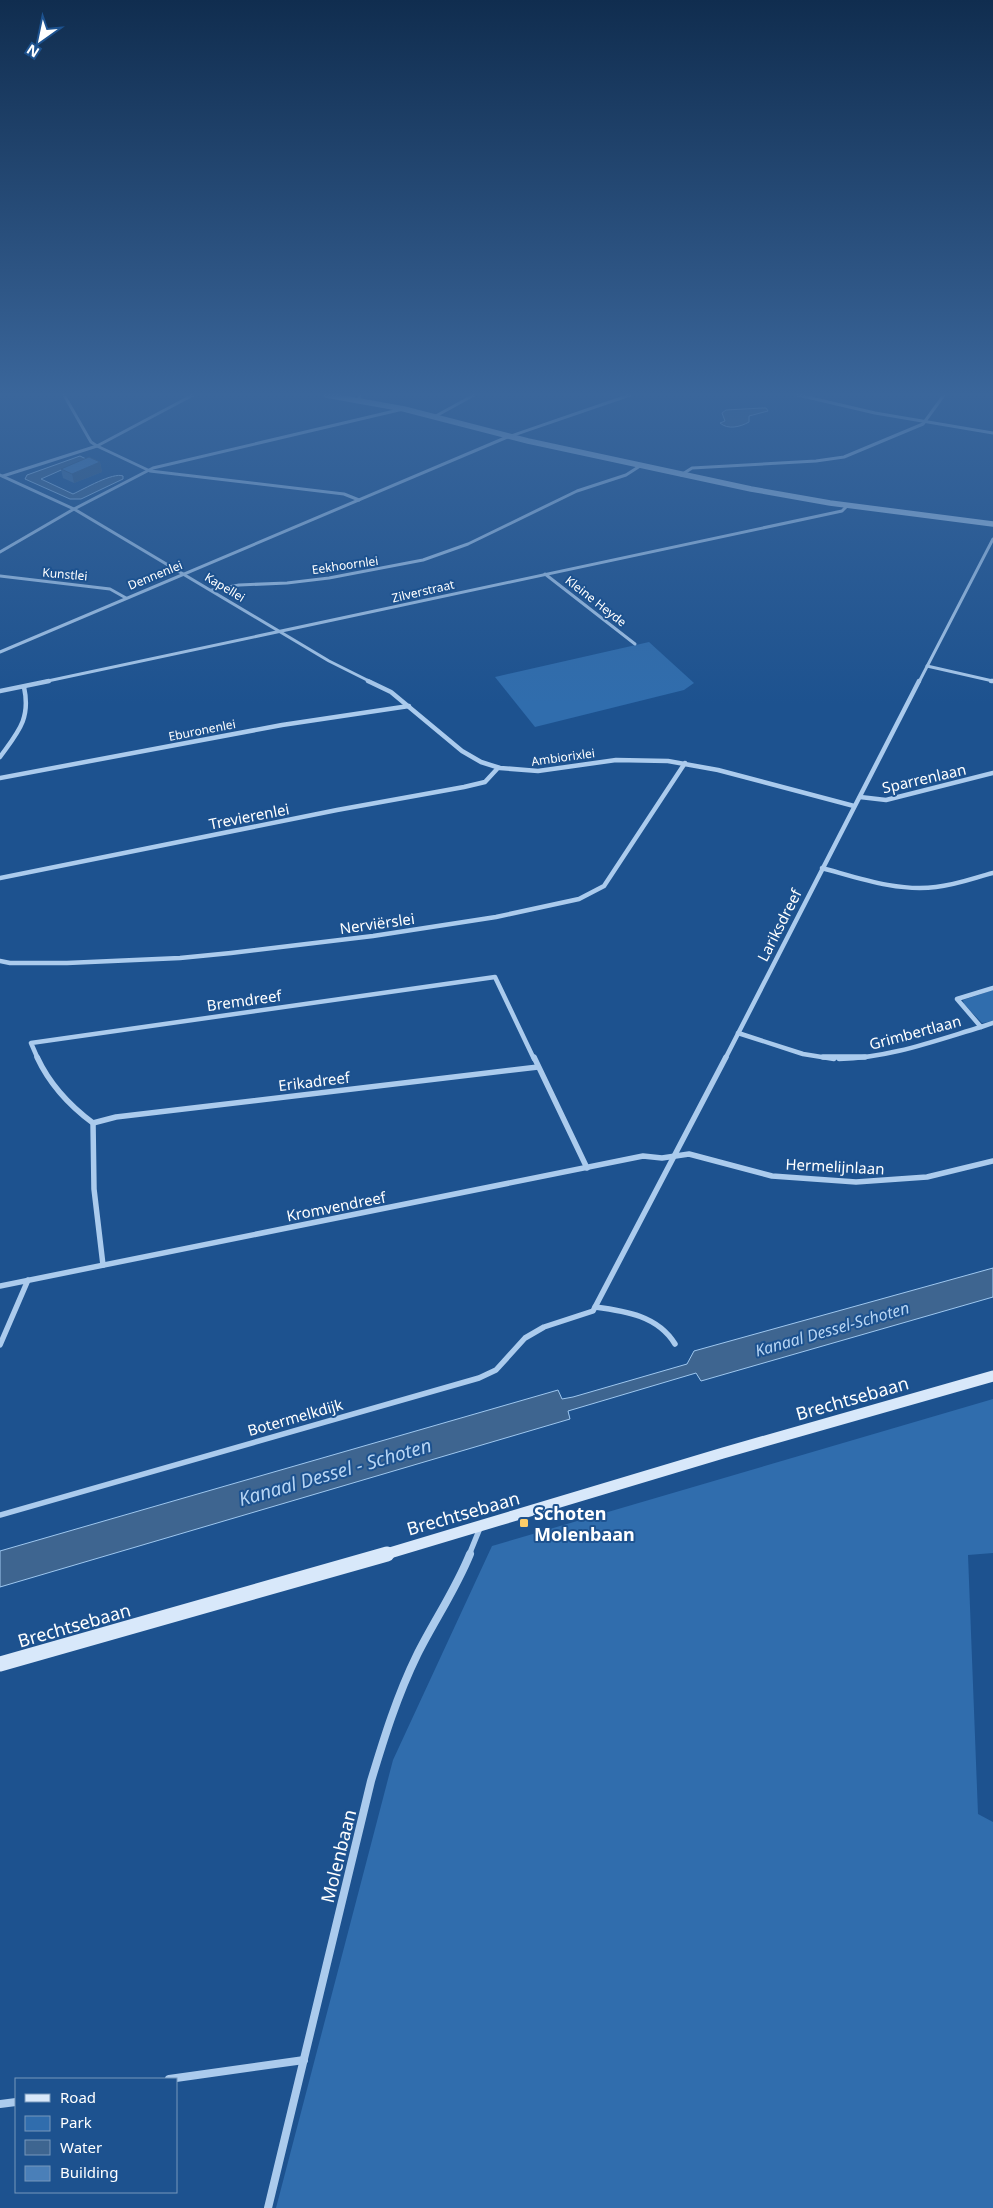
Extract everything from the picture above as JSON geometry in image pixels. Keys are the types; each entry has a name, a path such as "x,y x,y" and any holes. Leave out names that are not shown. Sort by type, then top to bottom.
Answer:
{"main road":[{"name":"Brechtsebaan","path":"0,1664 480,1527 723,1453 993,1376"}],"street":[{"name":"Kapellei","path":"50,498 74,509 280,632"},
{"path":"0,552 96,498"},
{"path":"354,498 359,500"},
{"name":"Dennenlei","path":"0,652 364,498"},
{"name":"Eekhoornlei","path":"212,590 225,585 289,583 345,576 424,561 470,544 564,498"},
{"path":"806,498 993,524"},
{"name":"Zilverstraat","path":"0,691 842,511 848,505"},
{"name":"Lariksdreef","path":"595,1307 676,1155 822,868 993,539"},
{"name":"Kleine Heyde","path":"545,574 635,644"},
{"name":"Kunstlei","path":"0,576 110,589 126,598"},
{"name":"Ambiorixlei","path":"280,632 329,661 391,692 462,752 475,760 497,769 537,772 615,760 642,758 685,763 854,806"},
{"path":"927,666 993,681"},
{"path":"0,757 24,724 28,715 24,687"},
{"name":"Eburonenlei","path":"0,778 282,725 408,706"},
{"name":"Nerviërslei","path":"0,960 10,963 67,963 180,958 230,953 383,935 496,917 579,899 604,886 685,763"},
{"name":"Trevierenlei","path":"0,878 337,810 464,787 485,782 497,769"},
{"name":"Sparrenlaan","path":"860,797 886,800 993,773"},
{"path":"822,868 881,884 914,887 936,887 993,873"},
{"name":"Bremdreef","path":"93,1122 81,1114 46,1076 31,1043 495,977 588,1168"},
{"name":"Grimbertlaan","path":"981,1027 956,999 993,988"},
{"name":"Grimbertlaan","path":"738,1033 812,1056 852,1059 895,1053 993,1023"},
{"name":"Erikadreef","path":"93,1122 116,1117 538,1067"},
{"path":"93,1122 94,1189 103,1265"},
{"name":"Hermelijnlaan","path":"676,1155 689,1154 772,1176 856,1182 927,1177 993,1161"},
{"name":"Kromvendreef","path":"0,1286 643,1156 662,1158 676,1155"},
{"path":"0,1345 28,1280"},
{"path":"595,1307 620,1309 648,1319 671,1335 675,1344"},
{"name":"Botermelkdijk","path":"0,1515 479,1378 496,1370 525,1338 544,1327 594,1311 595,1307"},
{"name":"Molenbaan","path":"268,2208 371,1782 387,1727 417,1656 461,1576 480,1527"},
{"path":"176,2078 304,2060"},
{"path":"0,2104 15,2102"}],"green space":[{"path":"649,642 694,683 684,690 535,727 495,677"},
{"path":"993,990 993,1021 982,1023 964,1004 963,1000"},
{"path":"993,1399 993,1553 968,1555 978,1814 993,1822 993,2208 276,2208 393,1760 492,1546"}],"water":[{"path":"993,1268 993,1297 701,1381 696,1373 568,1411 570,1419 0,1587 0,1551 558,1390 562,1399 573,1397 687,1364 694,1351"}],"place":[{"name":"Schoten Molenbaan","path":"524,1523"}],"water label":[{"name":"Kanaal Dessel-Schoten","path":"832,1329"},
{"name":"Kanaal Dessel - Schoten","path":"335,1472"}]}
